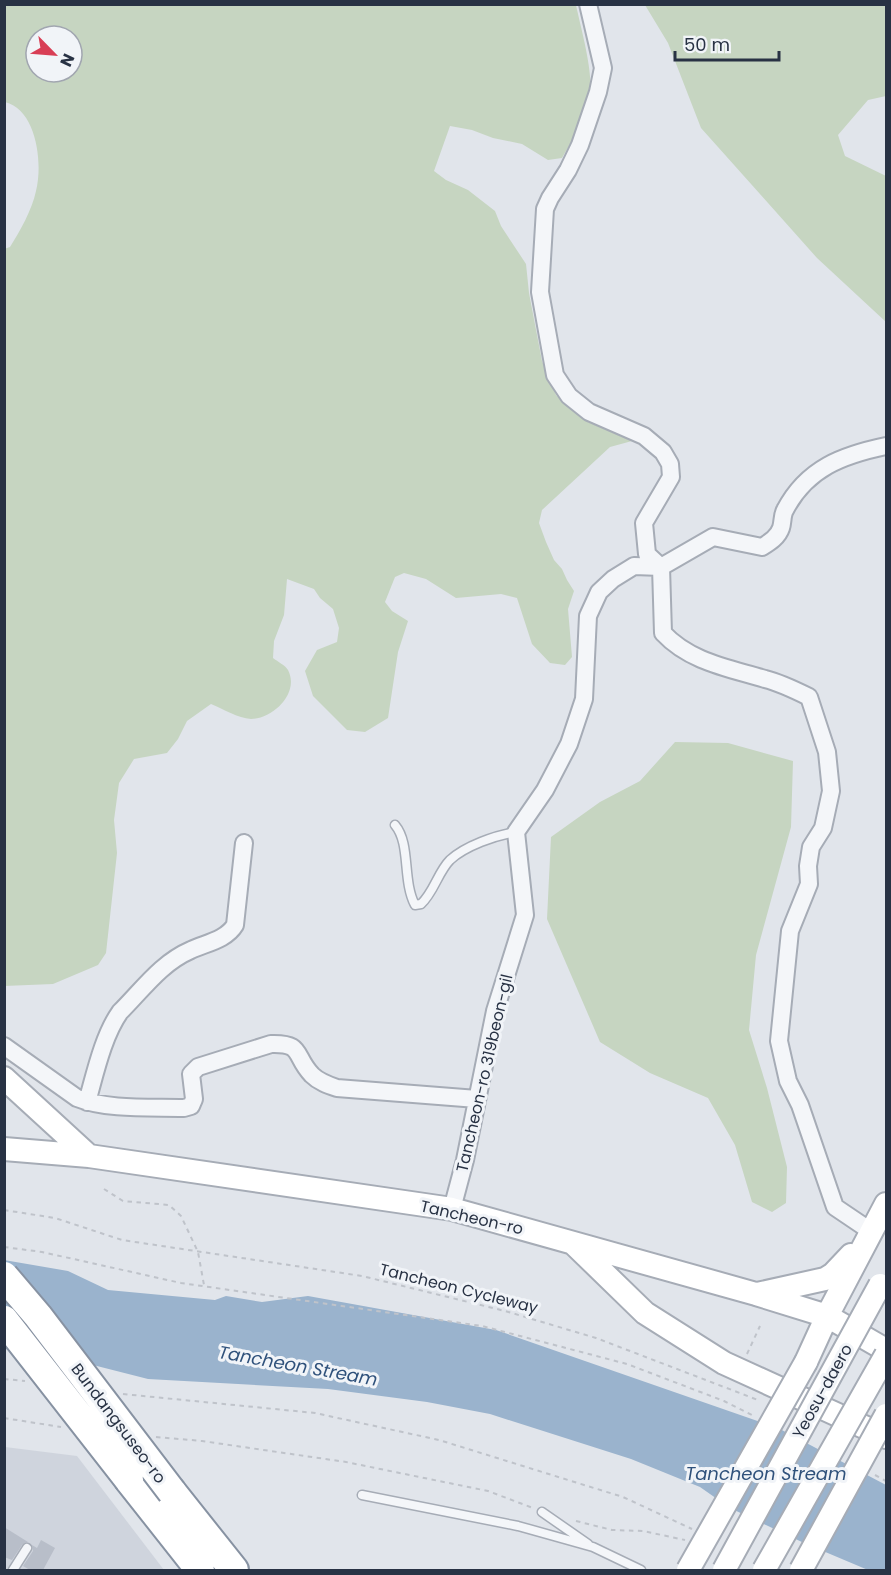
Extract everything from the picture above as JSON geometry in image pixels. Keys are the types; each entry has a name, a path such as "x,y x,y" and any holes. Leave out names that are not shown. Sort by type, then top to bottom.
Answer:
{"highway":[{"name":"Bundangsuseo-ro","path":"4,1276 38,1316 234,1570"},
{"name":"Bundangsuseo-ro","path":"4,1320 200,1570"}],"main road":[{"path":"4,1078 89,1156"},
{"name":"Tancheon-ro","path":"4,1149 89,1156 452,1209 827,1316 886,1350"},
{"path":"688,1570 806,1362 827,1316 886,1204"},
{"path":"756,1294 825,1279 833,1274 872,1232"},
{"path":"573,1243 645,1313 724,1363 886,1437"},
{"name":"Yeosu-daero","path":"724,1570 883,1280"},
{"path":"764,1570 886,1355"},
{"path":"801,1570 886,1414"}],"street":[{"path":"588,4 603,68 598,92 580,145 545,209 540,292 555,375 569,396 589,412 644,436 663,452 670,464 671,477 644,523 646,554 662,567"},
{"path":"516,832 545,790 568,744 584,699 588,615 598,592 634,566 662,567 713,537 762,547 773,540 781,529 784,512 796,493 815,472 857,453 886,446"},
{"path":"662,567 663,633 673,644 707,662 783,684 809,697 819,722 827,752 831,791 823,828 811,847 808,866 809,884 790,931 779,1041 788,1081 800,1105 835,1207 872,1232"},
{"name":"Tancheon-ro 319beon-gil","path":"452,1209 465,1160 495,1011 525,915 516,832"},
{"path":"87,1102 96,1067 120,1012 163,966 231,932 235,925 244,843"},
{"path":"4,1046 77,1098 87,1102 184,1108 191,1106 194,1099 191,1074 198,1067 271,1044 283,1043 295,1048 312,1074 320,1081 337,1088 477,1099"}],"lane":[{"path":"395,825 402,833 410,897 415,905 422,904 430,896 450,861 495,836 516,832"},
{"path":"362,1495 518,1526 593,1547"},
{"path":"542,1512 593,1547 641,1570"},
{"path":"13,1570 27,1548"}],"path":[{"path":"104,1189 123,1201 169,1205 181,1216 198,1252 204,1287"},
{"name":"Tancheon Cycleway","path":"4,1210 55,1218 122,1240 362,1276 505,1311 596,1338 759,1400"},
{"path":"4,1247 42,1252 204,1287 482,1326 627,1364"},
{"path":"743,1362 760,1326"},
{"path":"4,1379 26,1382"},
{"path":"113,1393 315,1413 439,1440 624,1497 696,1531"},
{"path":"4,1418 66,1428"},
{"path":"156,1437 202,1441 326,1459 440,1480 488,1491 542,1512"},
{"path":"577,1521 612,1530 643,1531 693,1542"}],"shaded area":[{"path":"5,1447 77,1456 164,1570 5,1570"}],"green space":[{"path":"5,5 576,5 588,61 590,93 582,118 562,158 548,160 522,144 450,126 434,171 446,180 468,190 495,211 501,226 526,264 542,361 556,395 588,422 632,441 610,447 542,510 539,523 546,542 554,560 562,569 574,591 568,609 572,657 565,665 550,663 532,644 517,598 501,594 456,598 426,579 404,573 395,577 385,602 392,611 408,621 398,652 388,718 365,732 347,730 313,696 305,671 317,650 337,642 339,628 333,609 320,598 314,589 287,579 284,615 274,641 273,658 288,670 291,679 287,696 276,710 268,715 251,719 211,704 187,721 178,739 167,753 134,759 119,783 114,820 117,853 106,953 98,965 53,984 4,986 4,249 10,247 29,213 36,191 39,167 31,127 16,107 5,102"},
{"path":"645,5 886,5 886,96 868,100 838,135 845,156 886,176 886,322 817,258 701,128 668,43"},
{"path":"675,742 728,743 793,761 791,827 756,955 749,1030 767,1088 787,1167 786,1203 772,1212 752,1202 735,1145 708,1098 650,1073 600,1042 547,919 551,837 600,802 640,781"}],"water":[{"name":"Tancheon Stream","path":"4,1260 68,1271 108,1290 215,1300 226,1296 262,1302 308,1296 496,1330 778,1428 886,1485 886,1570 868,1570 804,1543 730,1508 700,1487 631,1459 490,1414 427,1402 328,1389 148,1379 93,1365 5,1349"}],"building":[{"path":"4,1527 28,1542 22,1545 12,1560 4,1557"},
{"path":"41,1540 55,1548 43,1570 30,1570 23,1566 33,1551 32,1545 37,1548"}]}
